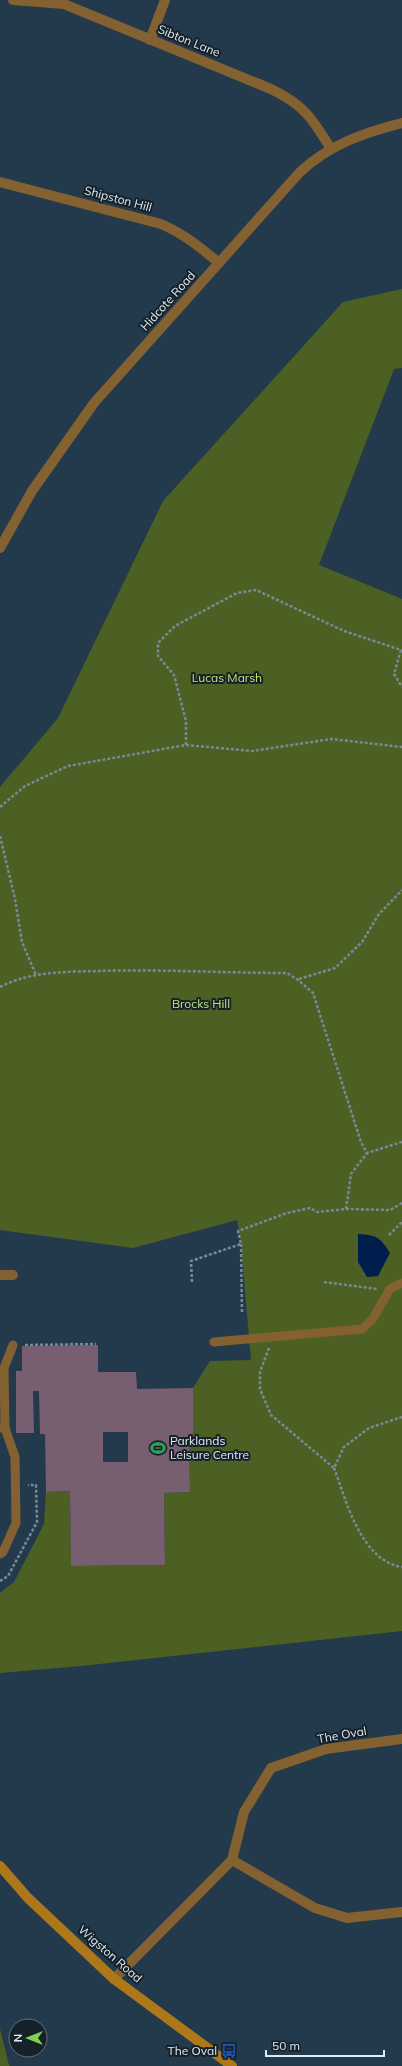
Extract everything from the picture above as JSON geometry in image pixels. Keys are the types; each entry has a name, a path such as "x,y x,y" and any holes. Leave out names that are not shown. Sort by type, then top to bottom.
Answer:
{"main road":[{"name":"Wigston Road","path":"0,1866 28,1898 114,1979 232,2066"}],"street":[{"name":"Sibton Lane","path":"13,0 64,4 288,98 303,108 315,123 331,149"},
{"path":"150,40 165,0"},
{"name":"Hidcote Road","path":"0,548 32,491 94,403 300,172 314,159 331,149 361,135 402,123"},
{"name":"Shipston Hill","path":"0,182 161,224 178,231 219,263"},
{"path":"0,1275 13,1275"},
{"name":"The Oval","path":"232,1860 244,1812 271,1768 326,1749 402,1739"},
{"path":"114,1979 232,1860 315,1908 347,1918 402,1912"}],"lane":[{"path":"214,1342 362,1329 372,1320 390,1290 402,1282"},
{"path":"0,1554 3,1552 16,1523 15,1457 2,1428 2,1368 13,1345"}],"path":[{"path":"186,745 186,721 174,675 158,656 158,643 175,626 237,593 256,590 344,631 401,650 394,674 402,687"},
{"path":"0,808 25,786 68,766 186,745 252,751 332,739 402,746"},
{"path":"0,836 15,899 22,942 36,975"},
{"path":"298,980 335,968 362,942 379,914 402,890"},
{"path":"0,987 14,980 48,973 157,970 287,973 313,993 361,1142 367,1153"},
{"path":"346,1209 351,1174 367,1153 401,1142 402,1146"},
{"path":"242,1314 241,1244 238,1231 288,1213 310,1208 317,1212 346,1209 362,1211 390,1210 402,1203"},
{"path":"389,1235 402,1222"},
{"path":"192,1282 191,1261 241,1244"},
{"path":"324,1282 390,1290"},
{"path":"274,1337 261,1369 260,1378 260,1389 271,1415 334,1468 351,1515 364,1538 379,1557 396,1566 402,1567"},
{"path":"13,1345 96,1344"},
{"path":"334,1468 344,1447 369,1428 402,1417"}],"green space":[{"name":"Brocks Hill","path":"402,289 402,368 394,369 319,565 402,599 402,1631 81,1666 0,1673 0,1593 14,1582 44,1524 46,1492 70,1491 71,1566 165,1565 164,1493 190,1492 189,1434 193,1433 193,1388 210,1361 251,1360 241,1244 237,1220 133,1248 0,1230 0,787 58,718 163,501 343,302"},
{"path":"0,2029 9,2065 10,2066 0,2066"}],"water":[{"path":"358,1234 374,1236 383,1243 390,1253 378,1276 367,1277 358,1262"}],"building":[{"name":"Parklands Leisure Centre","path":"98,1345 98,1372 136,1372 137,1389 193,1388 193,1434 189,1434 190,1492 164,1493 165,1565 71,1566 70,1491 46,1492 45,1434 40,1434 39,1391 33,1391 34,1433 16,1433 16,1371 22,1371 22,1346","holes":["103,1432 128,1432 128,1462 103,1462"]}],"place":[{"name":"Parklands Leisure Centre","path":"158,1448"},
{"name":"The Oval","path":"229,2051"}],"park label":[{"name":"Lucas Marsh","path":"227,678"}]}
